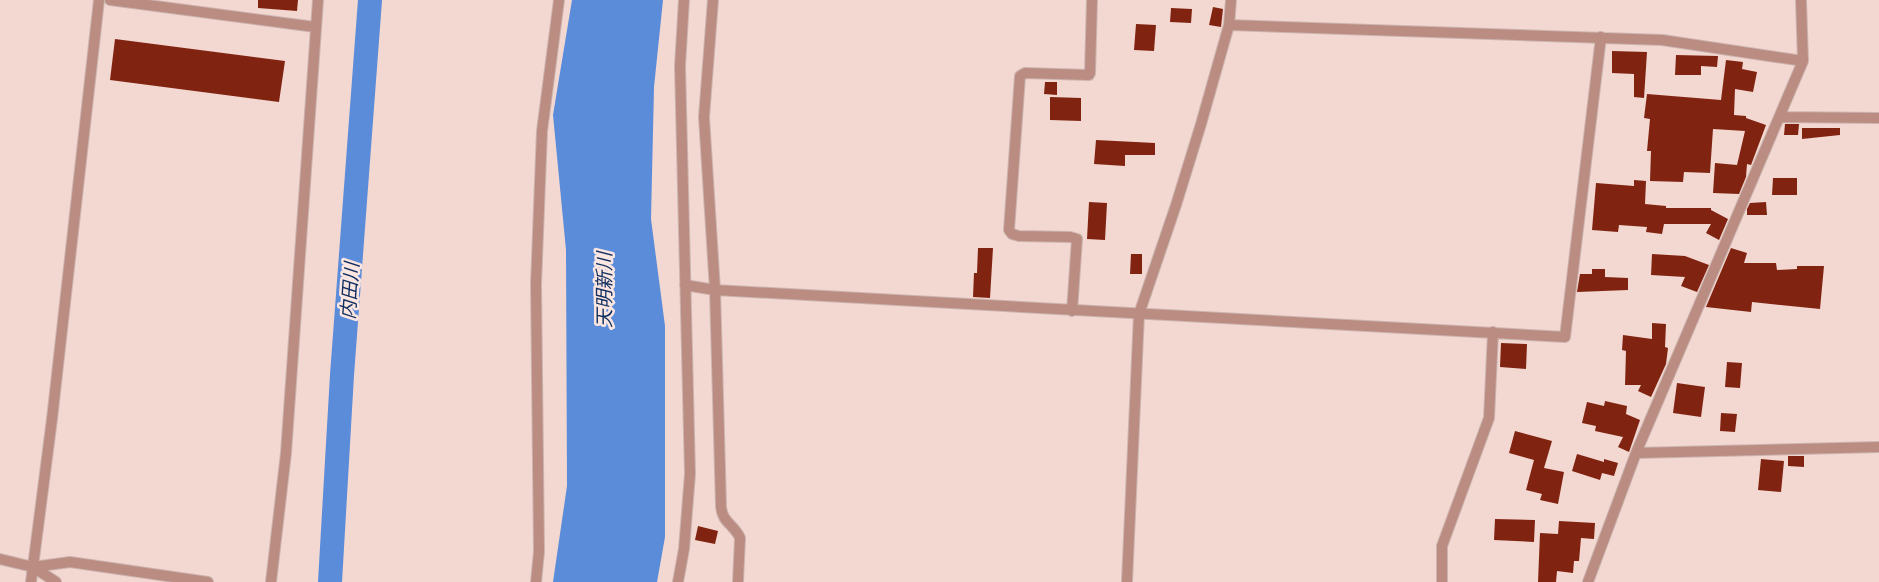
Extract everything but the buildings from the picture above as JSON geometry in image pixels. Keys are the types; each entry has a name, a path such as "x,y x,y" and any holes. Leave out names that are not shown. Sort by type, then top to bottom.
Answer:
{"street":[{"path":"31,582 52,419 99,0"},
{"path":"110,0 315,27"},
{"path":"271,582 286,453 318,0"},
{"path":"536,582 539,552 536,274 542,131 559,0"},
{"path":"678,582 684,549 690,474 680,66 684,0"},
{"path":"713,0 704,117 715,290 721,506 725,521 738,533 740,538 738,582"},
{"path":"1072,311 1077,239 1070,237 1020,236 1012,234 1009,230 1020,76 1025,73 1089,75 1092,0"},
{"path":"1127,582 1139,314 1176,205 1229,25 1231,0"},
{"path":"1588,582 1636,453 1803,60 1801,0"},
{"path":"1229,25 1662,40 1803,60"},
{"path":"685,285 715,290 1565,337 1602,37"},
{"path":"1780,117 1879,118"},
{"path":"1442,582 1442,546 1489,418 1493,332"},
{"path":"1636,453 1879,447"},
{"path":"0,559 33,567 56,582"},
{"path":"33,567 70,562 208,582"}],"water":[{"name":"天明新川","path":"572,0 663,0 654,87 651,219 665,326 665,537 657,582 553,582 567,486 566,250 553,115"}],"waterway":[{"name":"内田川","path":"330,582 342,375 370,0"}]}
